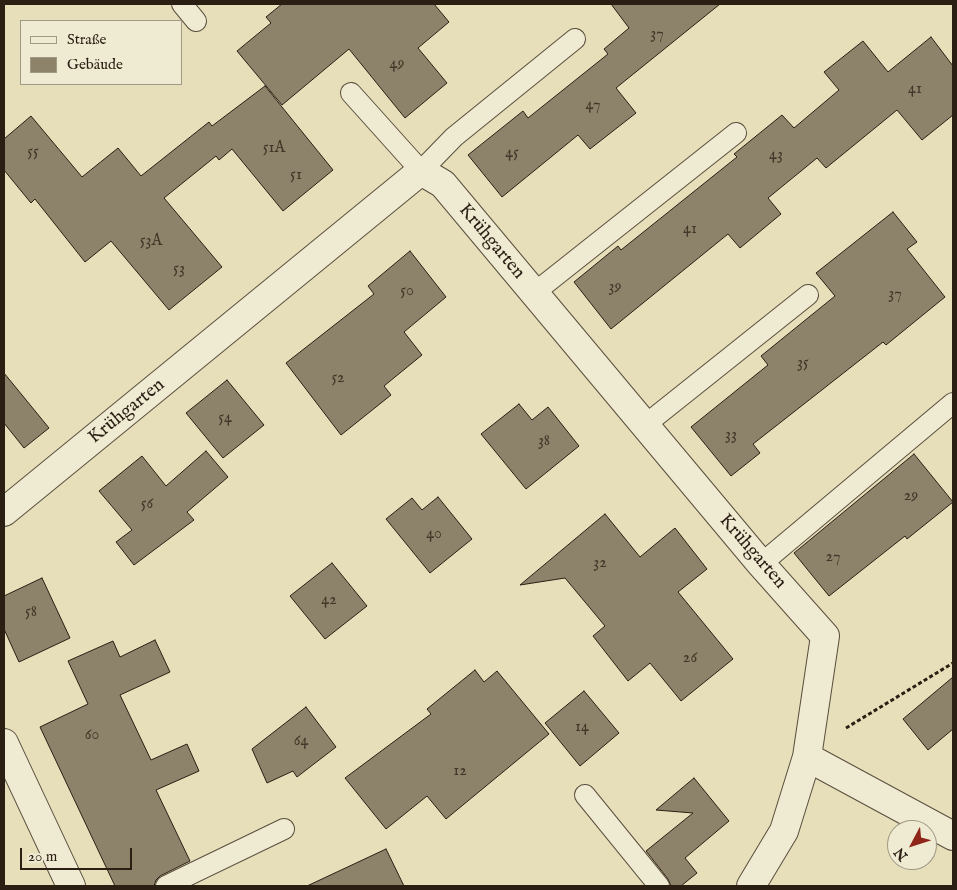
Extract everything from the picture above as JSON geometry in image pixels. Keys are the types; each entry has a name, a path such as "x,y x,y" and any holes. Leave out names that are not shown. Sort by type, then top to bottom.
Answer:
{"street":[{"name":"Krühgarten","path":"4,512 421,172 443,184 762,564 825,636 807,757 784,831 751,886"},
{"path":"4,743 71,886"},
{"path":"807,757 953,836"}],"lane":[{"path":"182,4 196,21"},
{"path":"351,93 421,172 454,137 575,39"},
{"path":"534,293 736,132"},
{"path":"645,425 808,295"},
{"path":"762,564 953,403"},
{"path":"585,795 659,886"},
{"path":"166,886 284,829"}],"path":[{"path":"807,757 860,718 953,663"}],"building":[{"path":"282,4 434,4 449,22 418,48 447,83 405,118 349,49 282,105 237,51 271,23 266,17"},
{"path":"611,4 720,4 616,88 636,113 590,149 578,135 502,197 468,155 523,111 528,118 608,54 604,49 629,28"},
{"path":"931,37 953,66 953,115 922,140 897,110 826,168 817,158 768,198 781,214 740,248 728,234 611,329 574,282 618,246 621,250 737,157 734,154 782,115 794,128 839,90 824,72 863,41 888,72"},
{"path":"265,86 333,170 283,211 232,149 219,160 216,156 164,198 222,267 169,310 111,241 85,262 35,199 31,203 4,170 4,139 31,116 82,177 118,148 141,176 209,122 212,126"},
{"path":"893,212 917,242 907,249 945,297 886,345 883,342 753,444 760,453 731,476 691,427 768,365 761,356 835,296 816,273"},
{"path":"410,251 446,297 404,332 422,355 384,386 391,395 341,435 286,363 374,294 368,286"},
{"path":"4,373 49,428 24,448 4,423"},
{"path":"227,380 264,425 223,458 186,413"},
{"path":"519,404 532,420 548,407 579,446 526,489 481,434"},
{"path":"206,451 228,477 187,512 194,520 134,565 116,542 132,530 99,491 142,456 166,486"},
{"path":"914,454 953,502 907,539 905,536 829,596 794,553"},
{"path":"438,497 472,539 430,573 386,519 412,498 422,510"},
{"path":"605,514 640,557 675,528 707,569 678,592 733,659 681,701 650,663 628,681 593,636 605,626 565,578 520,585"},
{"path":"332,563 367,606 325,639 290,596"},
{"path":"42,578 70,638 19,662 4,629 4,596"},
{"path":"155,640 170,672 120,695 151,760 187,744 199,771 156,790 190,861 160,876 154,886 115,886 40,727 88,704 68,661 113,641 120,657"},
{"path":"475,670 484,682 497,671 549,734 446,819 427,796 386,829 345,778 431,714 427,709"},
{"path":"953,677 953,729 928,750 903,719"},
{"path":"584,691 619,733 580,766 545,723"},
{"path":"306,707 336,747 297,777 293,771 267,783 252,749"},
{"path":"694,778 729,821 685,858 697,873 681,886 671,886 668,879 646,851 693,813 656,810"},
{"path":"386,849 404,886 307,886"}]}
